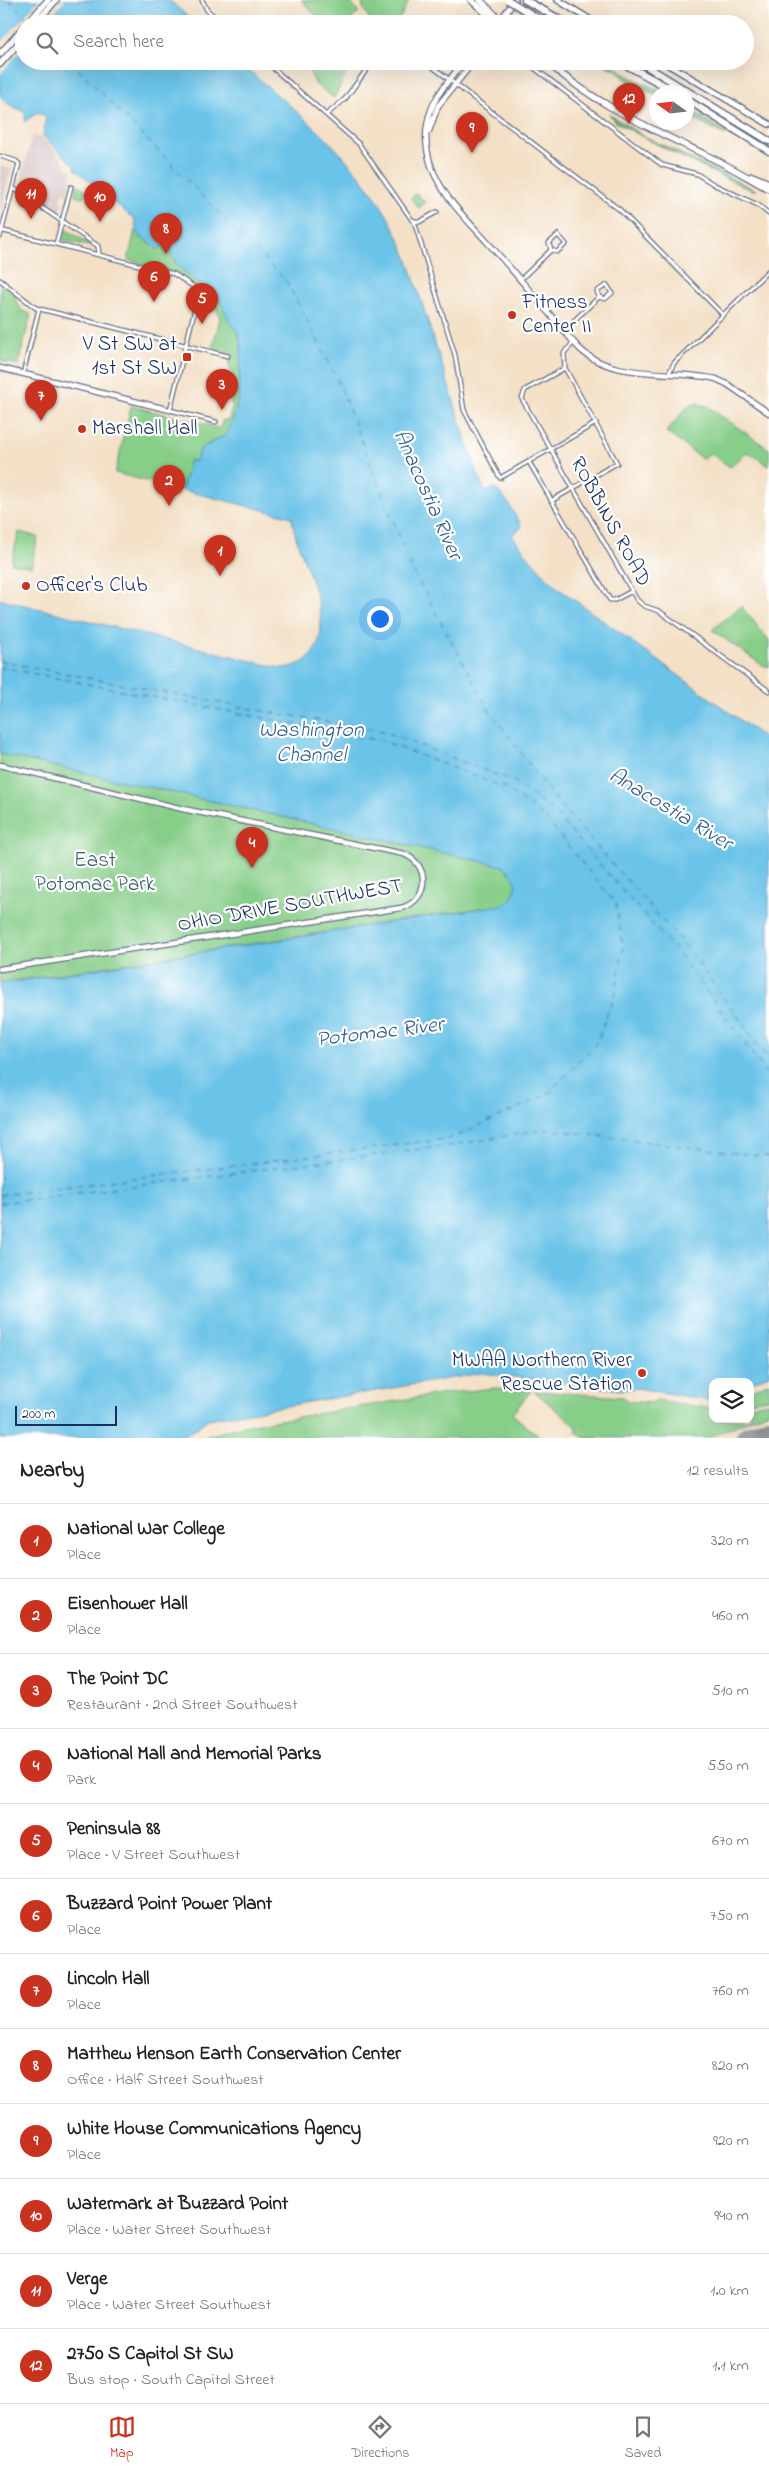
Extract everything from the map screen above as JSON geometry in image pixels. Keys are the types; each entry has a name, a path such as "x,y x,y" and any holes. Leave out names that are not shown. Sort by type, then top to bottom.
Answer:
{"highway":[{"path":"508,0 532,15"},
{"path":"525,0 551,15"},
{"path":"636,70 663,85"},
{"path":"653,70 769,141"},
{"path":"694,104 769,151"}],"main road":[{"path":"35,15 48,0"},
{"path":"43,15 56,0"},
{"path":"470,0 488,15"},
{"path":"480,0 493,15"},
{"path":"505,15 515,0"},
{"path":"558,0 582,15"},
{"path":"0,54 15,37"},
{"path":"0,64 15,47"},
{"path":"558,70 614,109 738,171 769,189"},
{"path":"677,70 769,124"},
{"path":"738,171 769,183"}],"street":[{"path":"201,0 213,15"},
{"path":"276,70 362,148 414,221 455,355 462,401 469,421 500,478 552,450 596,423"},
{"path":"326,115 345,99 367,70"},
{"path":"438,70 625,214 723,315"},
{"path":"456,70 449,78 430,110 426,140 431,166 442,189 574,342 590,358 603,365 721,381 769,413"},
{"path":"426,140 434,112 467,70"},
{"path":"537,70 662,165 697,174 714,186 758,205 769,214"},
{"path":"0,156 18,162 0,237"},
{"path":"56,244 71,187"},
{"path":"13,188 98,246 99,254"},
{"path":"414,221 421,221 437,212"},
{"path":"1,230 179,276 198,293 170,410"},
{"path":"558,235 566,244 557,252 551,250 549,243 558,235"},
{"path":"520,280 551,250"},
{"path":"669,373 674,363 768,272"},
{"path":"0,280 30,305 39,309 228,356"},
{"path":"607,285 612,292 605,299 599,297 597,291 607,285"},
{"path":"564,330 599,297"},
{"path":"23,374 39,309"},
{"path":"551,501 616,463 565,368 564,353 574,342"},
{"path":"0,368 216,422"},
{"name":"ROBBINS ROAD","path":"565,368 525,390 522,395 632,591 642,605 659,610 769,691"},
{"path":"529,462 610,601 632,591"},
{"name":"OHIO DRIVE SOUTHWEST","path":"0,765 183,809 404,854 418,863 424,878 420,894 412,903 405,907 0,969"}],"shaded area":[{"path":"32,136 42,138 61,156 67,168 73,171 68,194 63,193 60,200 62,204 60,213 19,188"},
{"path":"0,166 11,169 0,213"}],"green space":[{"path":"301,0 348,0 359,12 356,15 315,15"},
{"path":"361,0 409,0 402,15 367,15"},
{"path":"309,70 348,70 334,98 315,84"},
{"path":"617,70 649,85 649,92 626,80"},
{"path":"694,112 738,140 711,129 694,119"},
{"path":"609,114 644,136 756,190 752,190 666,149 615,122"},
{"path":"77,184 87,191 82,198 75,195"},
{"path":"416,193 425,202 419,208 411,199"},
{"path":"65,229 93,246 93,247 63,240"},
{"path":"135,230 140,237 161,246 201,286 219,297 238,333 241,346 239,397 233,421 227,434 200,449 196,462 190,460 182,490 115,473 131,406 220,428 223,420 228,421 236,387 229,365 231,354 212,350 220,318 213,299 178,273 128,260"},
{"path":"0,285 17,294 15,299 22,311 31,314 18,365 0,361"},
{"path":"694,403 707,406 769,449 769,466 748,452 730,467 710,453 704,460 666,432 688,406"},
{"path":"19,532 38,537 31,567 11,563"},
{"path":"741,606 769,640 769,667 762,665 712,630"},
{"name":"East Potomac Park","path":"0,754 502,866 514,876 514,894 501,905 0,983"},
{"path":"769,1382 769,1398 754,1400 754,1389"},
{"path":"495,1388 531,1391 512,1414 541,1438 202,1438 242,1426 439,1394"},
{"path":"534,1391 624,1397 626,1401 651,1403 657,1400 709,1408 709,1423 742,1423 708,1438 584,1438 576,1432 578,1428"},
{"path":"769,1402 769,1411 754,1418 754,1404"}],"water":[{"path":"0,0 169,0 186,15 15,15 15,70 248,70 314,127 358,173 377,199 394,228 408,260 476,470 485,492 494,488 497,490 507,501 522,527 512,535 545,576 558,588 769,741 769,1375 754,1381 754,1378 709,1378 709,1400 638,1388 622,1390 482,1373 208,1419 182,1438 0,1438 0,984 501,905 512,897 515,886 515,880 512,875 502,866 0,754 0,599 280,668 297,665 311,655 319,640 321,623 314,586 300,549 292,517 182,490 190,460 196,462 200,449 227,434 233,421 239,397 241,346 238,333 229,321 219,297 201,286 174,262 176,259 162,246 158,250 143,239 137,233 135,220 74,168 75,166 43,136 46,117 37,112 25,122 25,113 4,101 0,95"}],"pier":[{"path":"39,0 65,0 52,15 26,15"},
{"path":"15,27 15,57 0,74 0,44"}],"ferry route":[{"path":"9,0 24,15"},
{"path":"79,70 286,281 336,376 412,569 489,710 558,803 689,950 769,1060"},
{"path":"0,661 252,709 383,731 515,782 553,811 682,958 769,1076"},
{"path":"0,667 382,741 506,788 546,819 616,904 623,949 616,991 596,1044 548,1094 452,1138 0,1195"},
{"path":"0,1203 454,1145 545,1129 769,1157"}],"runway":[{"path":"748,1438 769,1429"}],"place":[{"name":"2750 S Capitol St SW","path":"629,124"},
{"name":"White House Communications Agency","path":"472,153"},
{"name":"Verge","path":"31,219"},
{"name":"Watermark at Buzzard Point","path":"100,222"},
{"name":"Matthew Henson Earth Conservation Center","path":"166,254"},
{"name":"Buzzard Point Power Plant","path":"154,302"},
{"name":"Fitness Center II","path":"512,315"},
{"name":"Peninsula 88","path":"202,324"},
{"name":"V St SW at 1st St SW","path":"187,357"},
{"name":"The Point DC","path":"222,410"},
{"name":"Lincoln Hall","path":"41,421"},
{"name":"Marshall Hall","path":"82,429"},
{"name":"Eisenhower Hall","path":"169,506"},
{"name":"National War College","path":"220,576"},
{"name":"Officer's Club","path":"26,586"},
{"name":"National Mall and Memorial Parks","path":"252,868"},
{"name":"MWAA Northern River Rescue Station","path":"642,1373"}],"water label":[{"name":"Anacostia River","path":"427,495"},
{"name":"Washington Channel","path":"311,744"},
{"name":"Anacostia River","path":"670,810"},
{"name":"Potomac River","path":"380,1033"}]}
